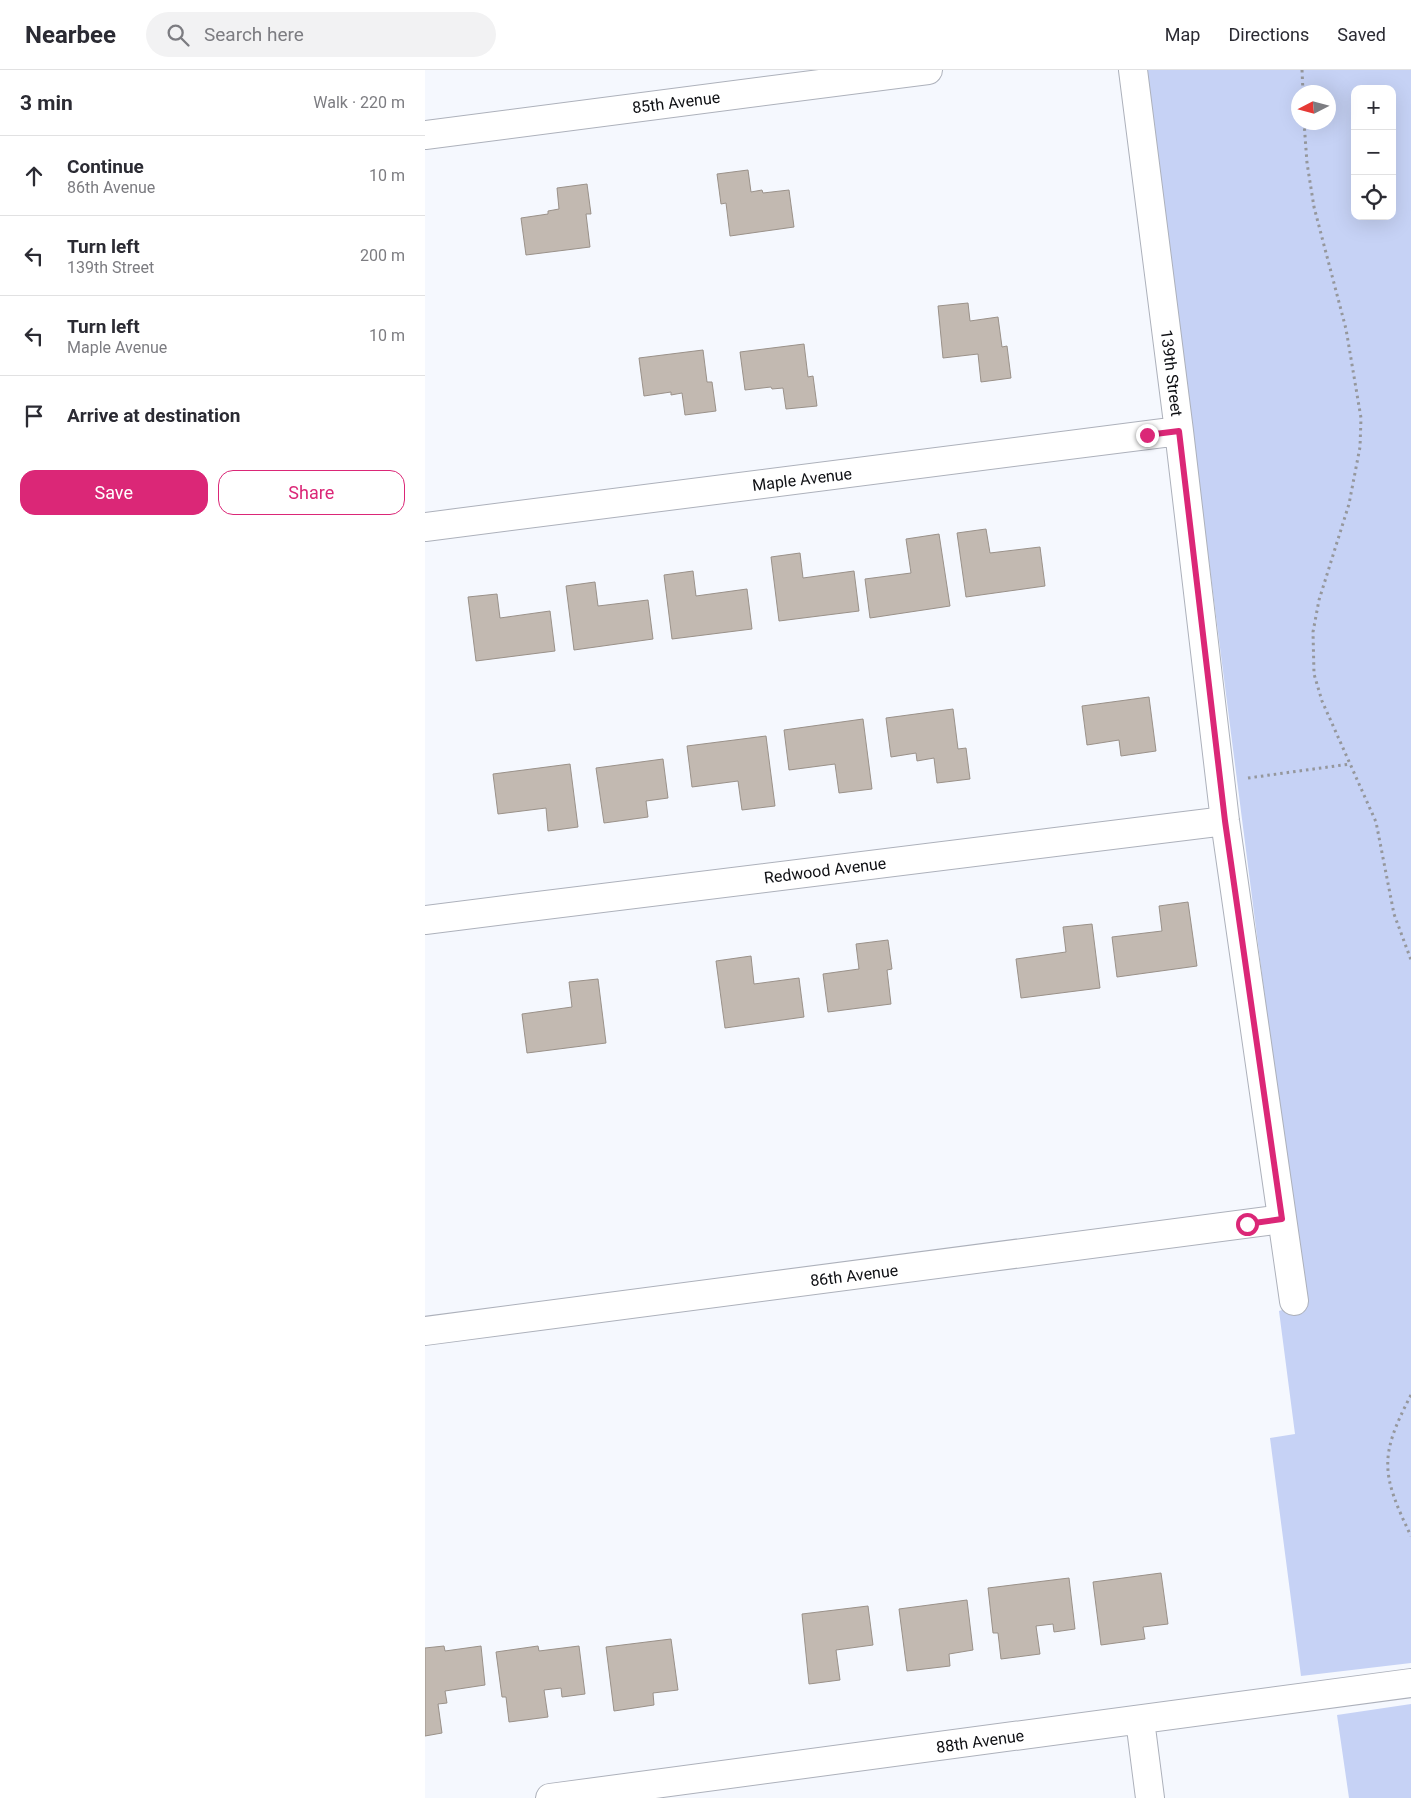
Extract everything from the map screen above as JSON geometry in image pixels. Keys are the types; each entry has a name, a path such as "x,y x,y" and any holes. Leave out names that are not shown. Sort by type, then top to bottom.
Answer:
{"street":[{"name":"85th Avenue","path":"425,135 928,70"},
{"name":"139th Street","path":"1133,70 1179,431 1225,821 1294,1301"},
{"name":"Maple Avenue","path":"425,527 1179,431"},
{"name":"Redwood Avenue","path":"425,920 1225,821"},
{"name":"86th Avenue","path":"425,1331 1282,1219"},
{"name":"88th Avenue","path":"550,1798 1411,1683"},
{"path":"1140,1720 1150,1798"}],"path":[{"path":"1302,70 1303,85"},
{"path":"1305,130 1307,163 1315,207 1346,328 1361,418 1360,447 1349,504 1319,600 1313,632 1314,674 1322,701 1376,822 1394,914 1411,960"},
{"path":"1221,782 1350,764"},
{"path":"1411,1395 1388,1446 1386,1465 1397,1506 1411,1536"}],"shaded area":[{"path":"1146,70 1411,70 1411,1663 1301,1676 1270,1438 1295,1434 1279,1311 1304,1303"},
{"path":"1411,1704 1411,1798 1349,1798 1337,1715"}],"building":[{"path":"748,170 751,192 762,190 763,193 789,190 794,227 730,236 726,203 721,204 717,174"},
{"path":"587,184 591,214 586,214 590,247 526,255 521,218 548,214 548,211 559,209 557,188"},
{"path":"968,303 970,321 998,317 1002,347 1007,346 1011,378 981,382 978,354 943,358 938,306"},
{"path":"804,344 808,377 813,376 817,406 786,409 783,388 772,389 771,387 745,390 740,352"},
{"path":"703,350 707,382 712,382 716,411 685,415 682,393 671,395 671,392 644,396 639,358"},
{"path":"986,529 990,553 1040,547 1045,586 966,597 957,533"},
{"path":"939,534 950,606 870,618 865,579 911,573 906,539"},
{"path":"800,553 803,578 854,571 859,611 779,621 771,557"},
{"path":"693,571 696,596 747,589 752,629 672,639 664,575"},
{"path":"595,582 598,606 648,600 653,639 574,650 566,586"},
{"path":"497,594 500,618 550,611 555,651 476,661 468,597"},
{"path":"1149,697 1156,751 1121,756 1119,740 1087,745 1082,706"},
{"path":"953,709 958,749 966,748 970,779 937,783 934,758 917,761 916,753 891,757 886,718"},
{"path":"863,719 872,789 839,793 835,764 789,770 784,730"},
{"path":"766,736 775,806 742,810 738,781 692,787 687,746"},
{"path":"663,759 668,798 646,801 648,817 604,823 596,768"},
{"path":"570,764 578,827 548,831 546,808 498,814 493,774"},
{"path":"1188,902 1197,966 1117,977 1112,937 1162,931 1159,906"},
{"path":"1092,924 1100,988 1021,998 1016,959 1066,952 1063,927"},
{"path":"888,940 892,969 887,970 891,1004 828,1012 823,974 859,969 856,944"},
{"path":"751,956 754,984 799,978 804,1017 725,1028 716,961"},
{"path":"598,979 606,1043 527,1053 522,1014 572,1007 569,982"},
{"path":"1161,1573 1168,1624 1143,1627 1145,1639 1101,1645 1093,1582"},
{"path":"1069,1578 1075,1629 1054,1632 1053,1624 1036,1626 1040,1654 1001,1659 998,1633 993,1633 988,1588"},
{"path":"967,1600 973,1650 949,1654 950,1666 907,1671 899,1609"},
{"path":"868,1606 873,1645 836,1650 840,1680 809,1684 802,1614"},
{"path":"671,1639 678,1690 653,1693 654,1705 614,1711 606,1647"},
{"path":"444,1646 445,1651 481,1646 485,1685 445,1691 447,1703 438,1704 442,1733 425,1736 425,1648"},
{"path":"538,1646 539,1651 579,1646 585,1694 562,1697 561,1688 544,1690 548,1717 509,1722 506,1697 502,1697 496,1652"}],"route":[{"path":"1147,435 1179,431 1225,821 1282,1219 1247,1224"}]}
